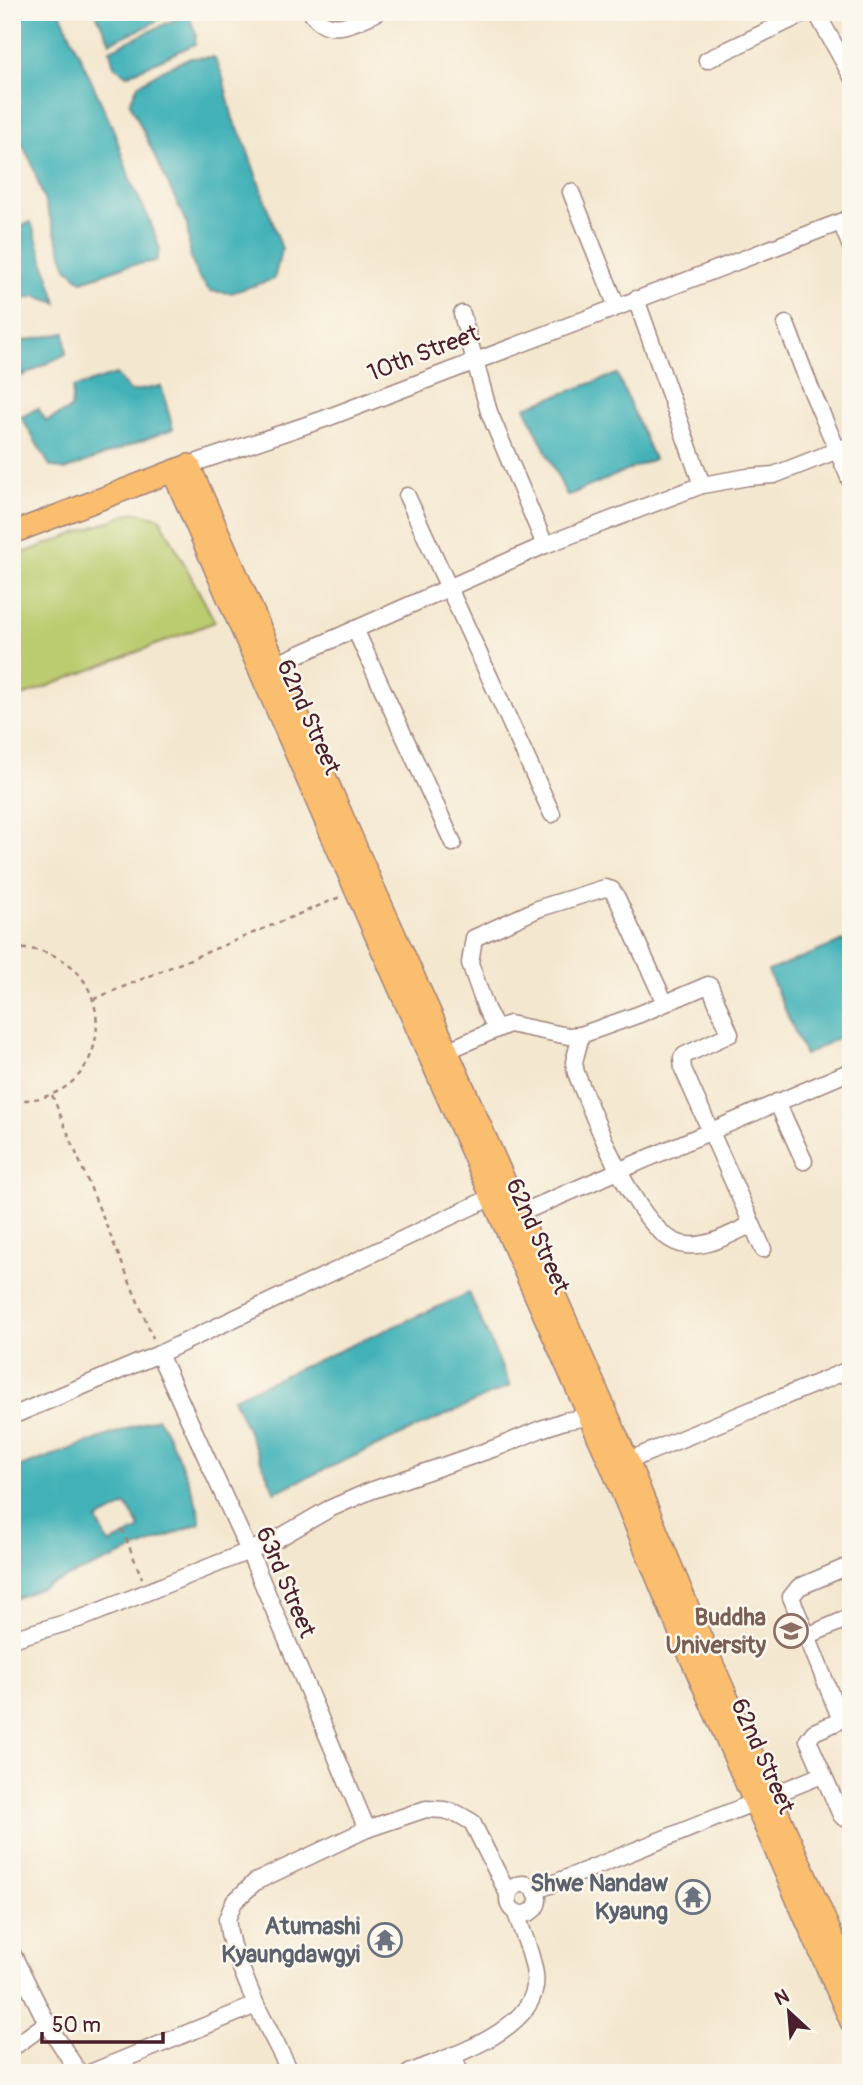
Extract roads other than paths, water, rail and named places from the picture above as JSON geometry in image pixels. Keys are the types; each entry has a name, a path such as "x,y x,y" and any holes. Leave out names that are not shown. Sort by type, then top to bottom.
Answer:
{"main road":[{"name":"10th Street","path":"12,533 181,468"},
{"name":"62nd Street","path":"181,468 620,1464 679,1631 851,1979"},
{"name":"62nd Street","path":"239,601 277,664 364,888"},
{"name":"62nd Street","path":"439,1054 492,1197 510,1217"},
{"name":"62nd Street","path":"763,1799 851,2022"}],"street":[{"path":"312,12 320,24 329,27 347,25 377,12"},
{"path":"707,60 807,12"},
{"path":"816,12 851,75"},
{"path":"571,192 617,307"},
{"path":"846,220 851,247"},
{"name":"10th Street","path":"181,468 324,419 846,220"},
{"path":"636,299 702,485"},
{"path":"462,314 489,412 545,545"},
{"path":"786,324 844,448 851,482"},
{"path":"277,664 545,545 702,485 774,475 844,448"},
{"path":"407,496 552,814"},
{"path":"355,629 453,843"},
{"path":"496,1028 486,1009 470,963 474,938 540,908 605,888 612,890 617,898 665,1003"},
{"path":"439,1054 509,1024 568,1036 581,1035 710,986 730,1034 682,1058 683,1069 763,1249"},
{"path":"581,1035 574,1062 576,1073 617,1170 640,1207 667,1237 679,1244 702,1244 752,1224"},
{"path":"510,1217 851,1070"},
{"path":"777,1102 804,1161"},
{"path":"12,1416 159,1354 492,1197"},
{"name":"63rd Street","path":"159,1354 249,1551 367,1829"},
{"path":"620,1464 851,1369"},
{"path":"12,1639 85,1617 249,1551 370,1491 564,1421 596,1414"},
{"path":"851,1565 799,1587 792,1592 791,1597 846,1718 814,1732 808,1740 842,1817 851,1818"},
{"path":"807,1636 851,1618"},
{"path":"535,1891 822,1775"},
{"path":"291,2073 256,2005 232,1946 227,1919 234,1902 255,1882 367,1829 426,1809 444,1810 472,1822 508,1894 509,1905 516,1913 535,1975 531,2000 512,2025 491,2038 409,2073"},
{"path":"508,1894 512,1888 524,1884 535,1891 539,1898 533,1910 524,1914 516,1913"},
{"path":"12,1953 47,2023 79,2073"},
{"path":"90,2073 256,2005"},
{"path":"12,2048 47,2023"},
{"path":"453,2055 460,2073"}],"water":[{"path":"12,12 60,12 114,131 131,182 150,221 160,249 156,261 126,266 82,281 67,268 31,161 12,125"},
{"path":"95,12 171,12 146,27 110,42"},
{"path":"188,13 196,34 195,44 127,75 114,66 110,50"},
{"path":"214,57 222,74 233,119 244,141 282,249 274,279 231,293 210,291 198,276 191,259 187,224 130,103 138,85 163,70 189,58"},
{"path":"31,222 57,303 35,296 14,302 12,310 12,231"},
{"path":"65,333 66,354 12,381 12,343"},
{"path":"116,374 130,392 161,386 173,429 65,470 50,466 21,417 38,408 46,421 71,409 73,388"},
{"path":"617,374 654,459 567,496 525,407"},
{"path":"851,938 851,1031 805,1055 768,971"},
{"path":"469,1293 510,1386 275,1492 233,1398"},
{"path":"157,1418 183,1469 196,1502 200,1523 12,1600 12,1470","holes":["126,1505 139,1525 139,1530 109,1544 97,1520"]}],"place":[{"name":"Buddha University","path":"791,1631"},
{"name":"Shwe Nandaw Kyaung","path":"693,1897"},
{"name":"Atumashi Kyaungdawgyi","path":"385,1940"}]}
